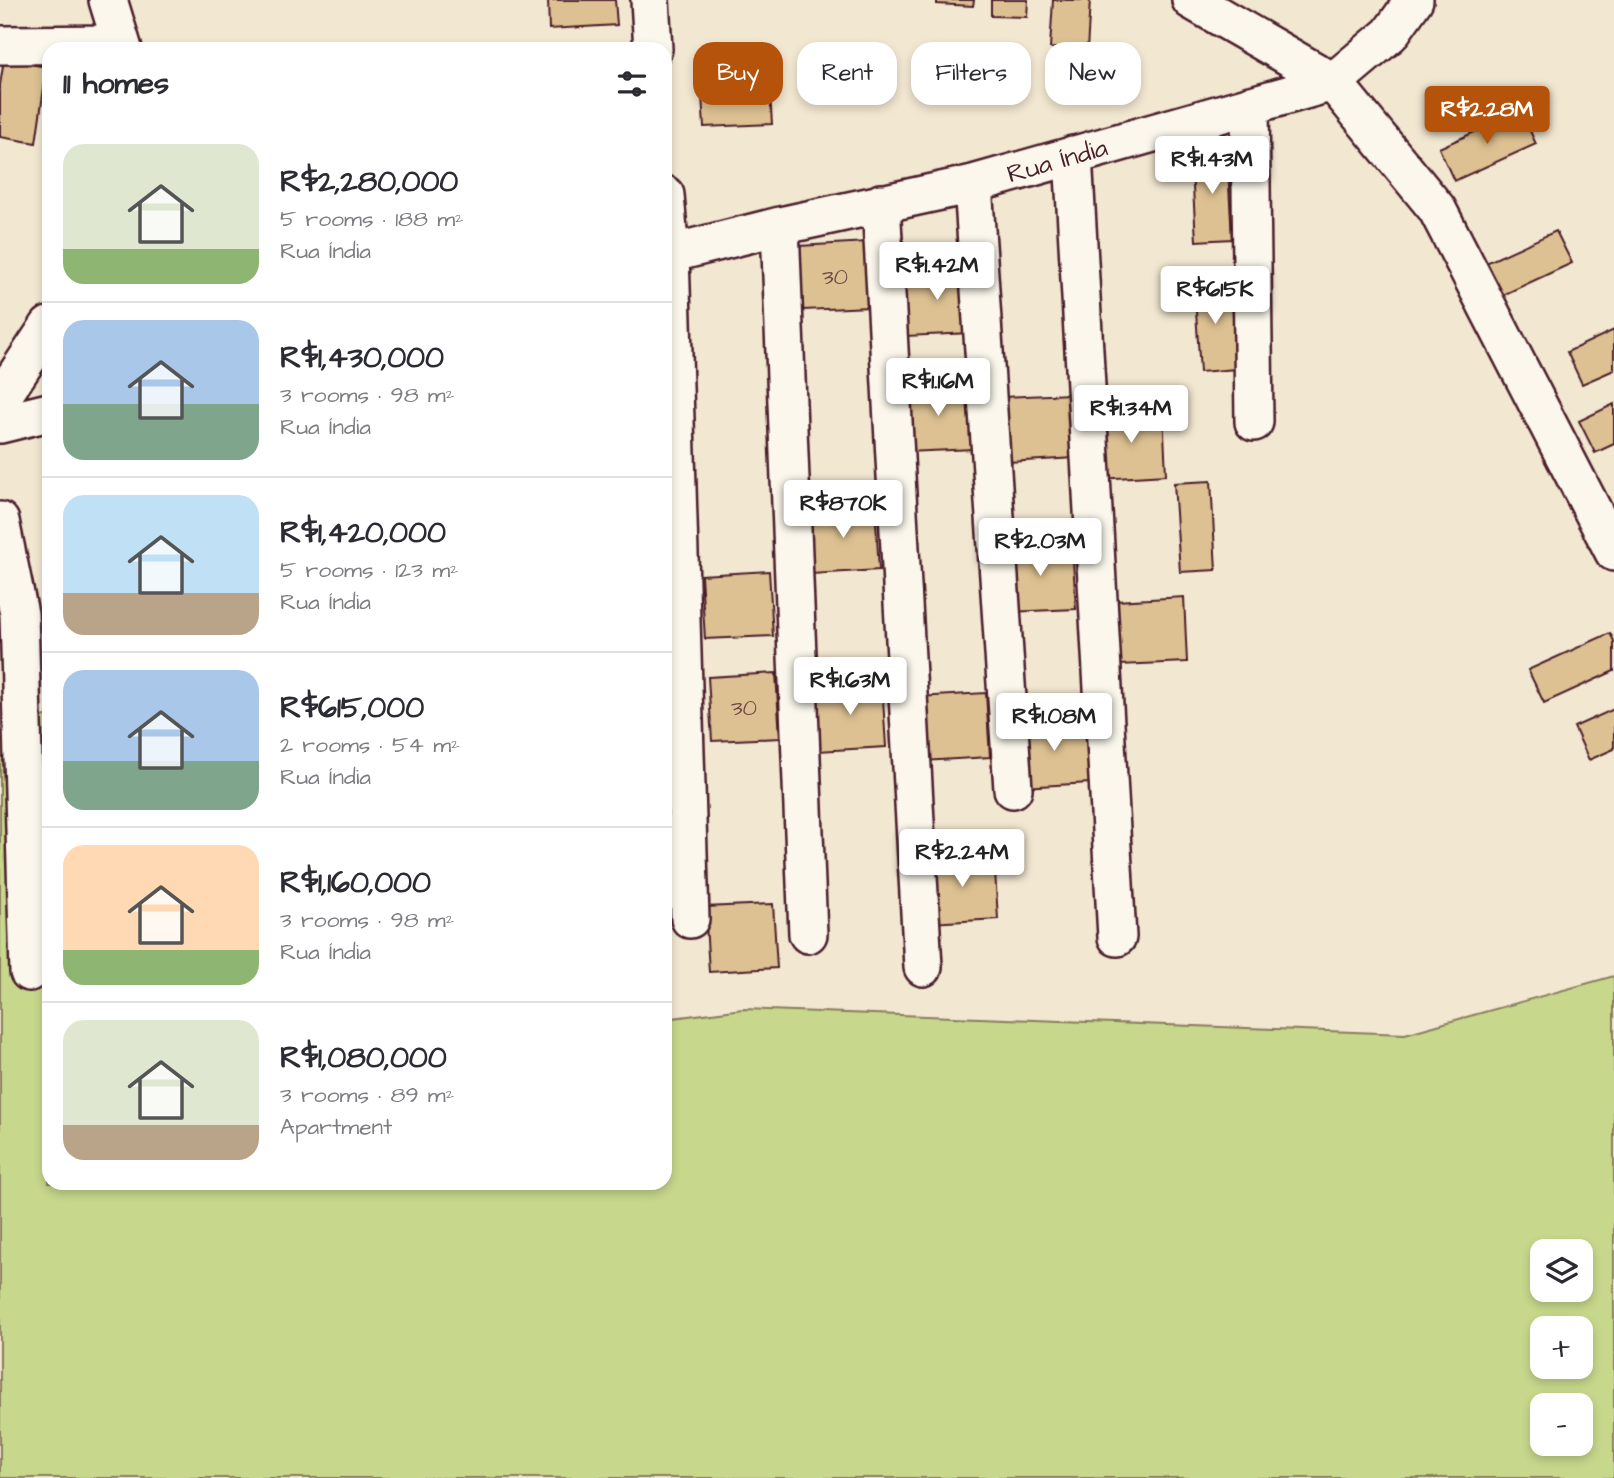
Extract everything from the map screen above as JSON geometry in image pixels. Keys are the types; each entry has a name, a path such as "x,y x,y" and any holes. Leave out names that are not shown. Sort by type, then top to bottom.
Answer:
{"street":[{"path":"108,0 121,42"},
{"path":"650,0 653,42"},
{"path":"1191,0 1334,82 1437,209 1614,552"},
{"name":"Rua Índia","path":"672,254 780,226 973,184 1334,82 1390,34 1413,0"},
{"path":"0,45 42,46"},
{"path":"1251,105 1254,422"},
{"path":"1073,155 1117,937"},
{"path":"973,184 1013,789"},
{"path":"881,204 923,967"},
{"path":"780,226 808,934"},
{"path":"0,400 42,337"},
{"path":"672,399 690,919"},
{"path":"0,424 42,414"},
{"path":"0,521 19,614 29,972"}],"green space":[{"path":"42,717 42,1190 672,1190 672,1018 743,1009 1405,1034 1614,976 1614,1478 0,1478 0,731"}],"building":[{"path":"548,0 615,0 617,25 549,29"},
{"path":"937,0 974,0 973,6 937,4"},
{"path":"991,0 1028,0 1027,17 991,16"},
{"path":"1053,0 1090,0 1087,42 1050,42"},
{"path":"4,60 42,66 42,102 36,143 0,137 0,85"},
{"path":"703,105 771,105 772,124 704,127"},
{"path":"1521,111 1536,144 1454,181 1439,148"},
{"path":"1227,150 1232,239 1196,241 1191,152"},
{"path":"1556,231 1572,263 1490,301 1475,268"},
{"path":"867,242 870,307 803,310 799,246"},
{"path":"969,269 972,333 905,336 901,272"},
{"path":"1231,280 1236,369 1200,372 1194,282"},
{"path":"1614,330 1614,370 1582,384 1567,352"},
{"path":"970,384 974,449 906,452 902,388"},
{"path":"1071,394 1075,458 1007,462 1003,397"},
{"path":"1614,404 1614,444 1595,453 1579,421"},
{"path":"1163,411 1166,475 1099,479 1095,414"},
{"path":"1211,481 1216,570 1180,572 1174,483"},
{"path":"875,506 879,570 811,574 808,509"},
{"path":"1072,544 1076,609 1008,612 1005,548"},
{"path":"769,571 773,636 705,639 701,575"},
{"path":"1184,597 1187,662 1119,665 1116,601"},
{"path":"1610,633 1614,641 1614,671 1544,703 1528,670"},
{"path":"776,673 780,738 712,741 708,677"},
{"path":"882,683 886,747 818,751 815,686"},
{"path":"986,693 990,757 922,761 918,697"},
{"path":"1614,709 1614,749 1589,760 1574,727"},
{"path":"1087,719 1090,783 1022,787 1019,722"},
{"path":"994,855 998,919 930,923 927,859"},
{"path":"773,904 777,968 709,972 705,907"}]}
